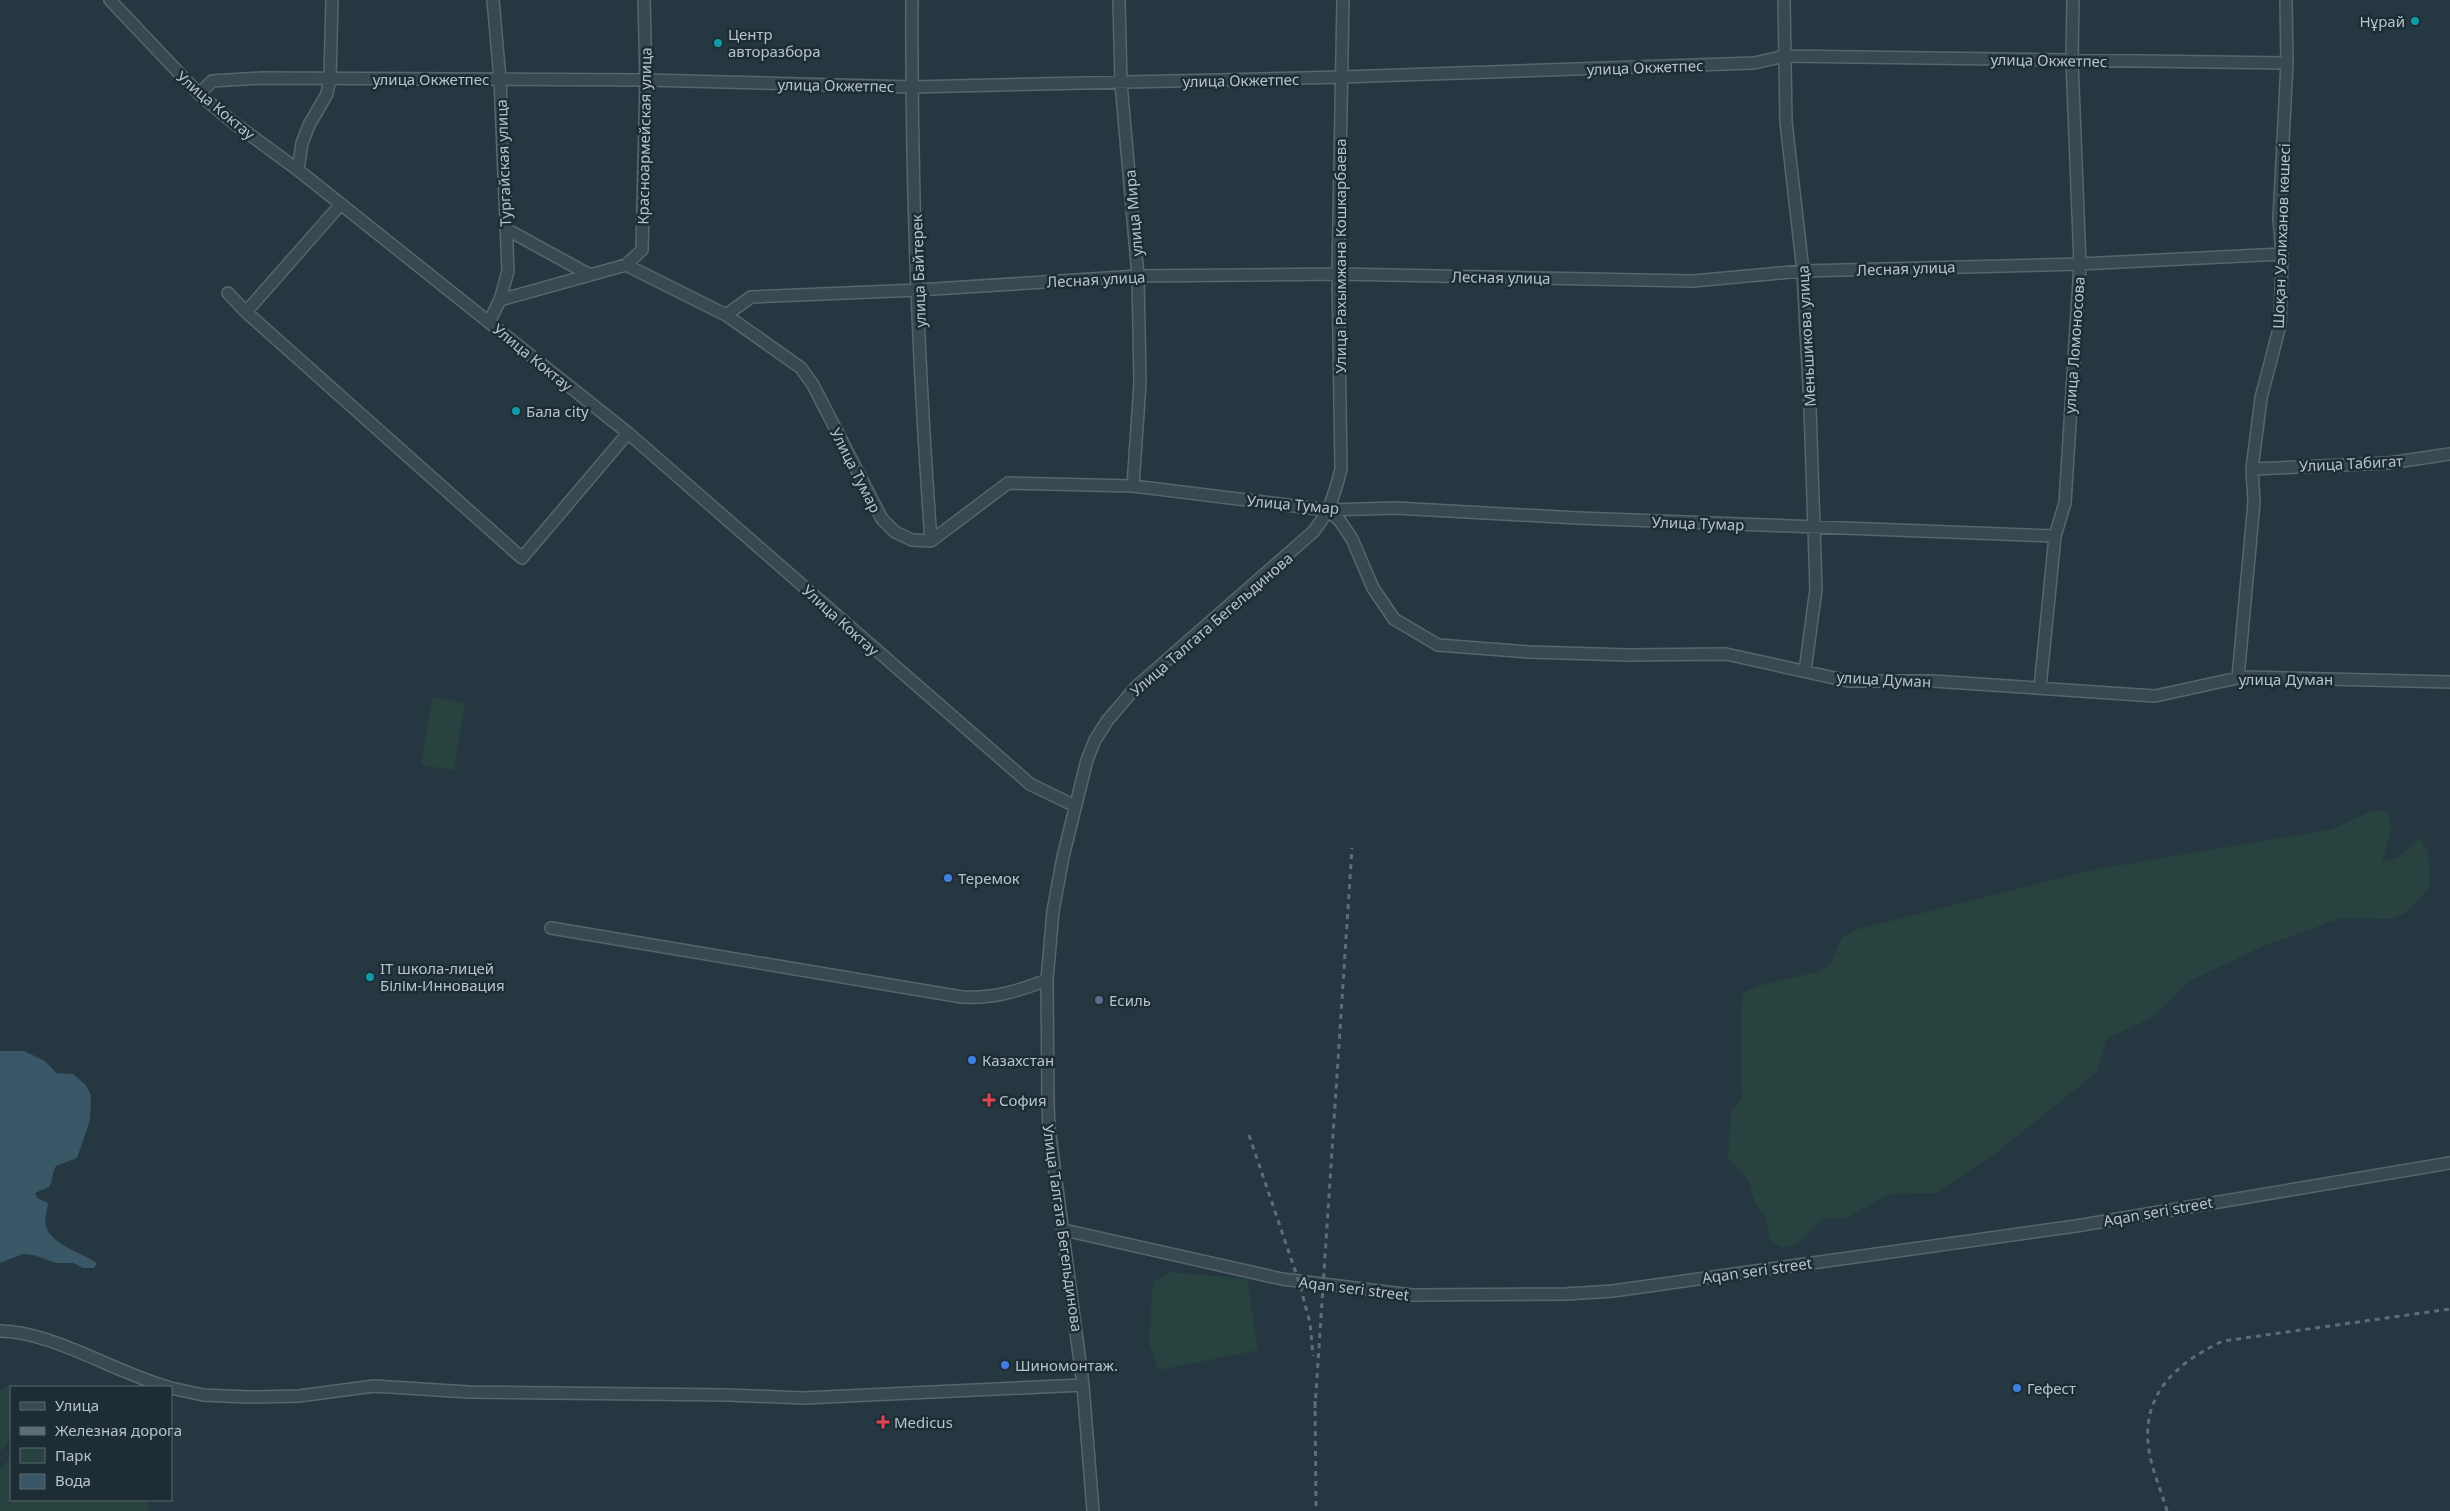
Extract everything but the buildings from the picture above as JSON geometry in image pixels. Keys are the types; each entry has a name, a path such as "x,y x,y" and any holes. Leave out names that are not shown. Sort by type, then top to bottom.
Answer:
{"street":[{"name":"Улица Коктау","path":"110,0 199,94 234,123 298,170 628,433 1030,784 1075,806"},
{"path":"298,170 302,143 308,125 327,94 330,78 332,0"},
{"name":"Тургайская улица","path":"489,322 500,300 508,271 500,79 492,0"},
{"name":"Красноармейская улица","path":"626,265 642,250 646,80 644,0"},
{"name":"улица Байтерек","path":"912,0 912,87 918,290 924,438 931,541"},
{"name":"улица Мира","path":"1119,0 1121,83 1138,276 1140,383 1133,486"},
{"name":"Улица Рахымжана Кошкарбаева","path":"1328,510 1334,498 1341,469 1338,274 1343,0"},
{"name":"Меньшикова улица","path":"1784,0 1786,122 1803,271 1816,589 1805,671"},
{"name":"улица Ломоносова","path":"2040,688 2055,536 2064,503 2080,264 2072,60 2073,0"},
{"name":"Шоқан Уәлиханов көшесі","path":"2238,678 2254,502 2252,469 2262,398 2280,325 2282,254 2280,219 2287,63 2286,0"},
{"name":"улица Окжетпес","path":"199,94 212,81 224,79 646,80 912,87 1342,77 1754,63 1785,56 2287,63"},
{"path":"246,312 341,204"},
{"path":"506,229 590,275"},
{"name":"Лесная улица","path":"726,315 751,297 918,290 1138,276 1338,274 1692,281 1803,271 2080,264 2282,254"},
{"path":"500,300 626,265"},
{"name":"Улица Тумар","path":"626,265 726,315 801,368 813,385 882,519 895,532 912,540 931,541 1008,483 1133,486 1328,510 1395,508 1578,518 2055,536"},
{"path":"228,292 246,312 522,558 628,433"},
{"name":"Улица Табигат","path":"2252,469 2389,463 2450,454"},
{"name":"улица Думан","path":"1328,510 1340,521 1352,539 1373,588 1394,619 1438,645 1538,652 1628,655 1726,654 1848,681 1933,681 2155,696 2238,678 2450,682"},
{"name":"Улица Талгата Бегельдинова","path":"1093,1511 1083,1385 1049,1128 1047,980 1053,911 1075,806 1095,740 1107,721 1136,687 1302,542 1323,520 1328,510"},
{"path":"551,928 962,997 980,998 1006,994 1047,980"},
{"name":"Aqan seri street","path":"1064,1230 1282,1280 1412,1295 1566,1294 1613,1291 2076,1226 2450,1162"},
{"path":"0,1331 40,1338 141,1380 163,1386"},
{"path":"172,1388 203,1395 248,1397 299,1396 374,1386 469,1392 728,1395 804,1398 1083,1385"}],"green space":[{"path":"432,697 465,703 454,770 421,765"},
{"path":"2372,811 2387,811 2392,829 2382,861 2397,858 2420,838 2428,852 2430,887 2407,912 2391,919 2342,918 2263,946 2188,982 2152,1017 2107,1039 2097,1072 1992,1156 1937,1193 1890,1194 1846,1218 1823,1218 1798,1243 1784,1248 1770,1241 1765,1215 1755,1203 1748,1180 1728,1158 1731,1112 1742,1098 1741,1014 1743,993 1758,986 1817,972 1830,965 1842,937 1855,930 2092,870 2330,830"},
{"path":"1171,1272 1247,1279 1258,1350 1158,1370 1149,1342 1153,1282"},
{"path":"11,1384 14,1386 10,1386 10,1431 5,1447 0,1451 0,1391"},
{"path":"10,1457 10,1501 146,1501 149,1507 148,1511 0,1511 0,1471"}],"water":[{"path":"0,1051 24,1051 45,1061 56,1073 73,1074 86,1085 91,1095 90,1120 77,1158 56,1166 49,1187 35,1193 37,1198 48,1203 45,1221 49,1233 68,1248 97,1263 94,1268 83,1268 73,1263 56,1263 34,1255 23,1254 0,1263"}],"railway":[{"path":"1315,1408 1352,848"},
{"path":"1249,1135 1299,1282 1310,1323 1313,1356"},
{"path":"2167,1511 2150,1456 2149,1416 2155,1400 2164,1385 2189,1360 2223,1341 2450,1309"},
{"path":"1315,1401 1316,1511"}],"place":[{"name":"Нұрай","path":"2415,21"},
{"name":"Центр авторазбора","path":"718,43"},
{"name":"Бала city","path":"516,411"},
{"name":"Теремок","path":"948,878"},
{"name":"IT школа-лицей Білім-Инновация","path":"370,977"},
{"name":"Есиль","path":"1099,1000"},
{"name":"Казахстан","path":"972,1060"},
{"name":"София","path":"989,1100"},
{"name":"Шиномонтаж.","path":"1005,1365"},
{"name":"Гефест","path":"2017,1388"},
{"name":"Medicus","path":"883,1422"}]}
